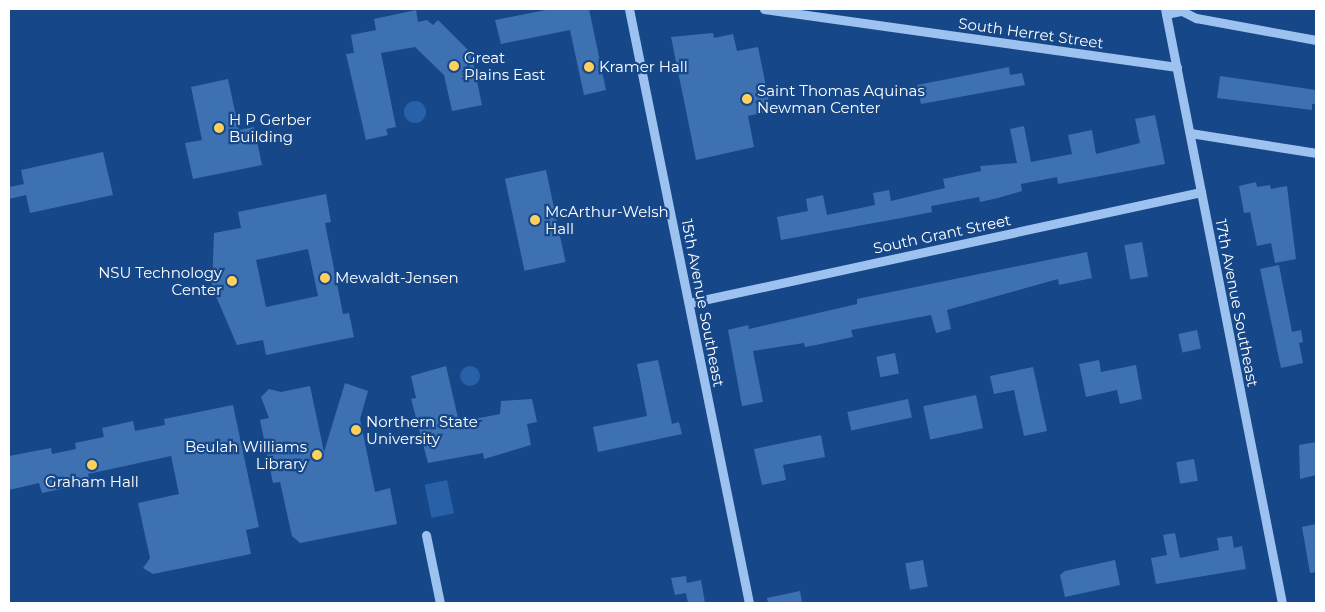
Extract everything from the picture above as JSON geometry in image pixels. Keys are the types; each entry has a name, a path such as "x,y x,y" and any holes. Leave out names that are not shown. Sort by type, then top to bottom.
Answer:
{"street":[{"name":"15th Avenue Southeast","path":"629,9 749,603"},
{"name":"South Herret Street","path":"764,9 1176,67"},
{"name":"17th Avenue Southeast","path":"1166,11 1282,603"},
{"path":"1166,11 1182,11 1196,18 1316,40"},
{"path":"1190,133 1316,153"},
{"name":"South Grant Street","path":"689,303 1201,192"},
{"path":"426,535 440,603"}],"shaded area":[{"path":"415,101 423,104 426,112 423,120 415,123 407,120 404,112 407,104"},
{"path":"466,366 474,366 480,372 480,380 474,386 466,386 460,380 460,372"},
{"path":"447,480 454,513 432,518 425,485"}],"building":[{"name":"Kramer Hall","path":"551,9 589,9 606,90 584,95 570,30 501,44 495,20"},
{"name":"Great Plains East","path":"416,10 418,22 427,20 433,25 438,20 471,53 482,105 452,111 444,75 415,47 381,53 396,127 386,129 388,135 366,140 346,54 354,53 351,35 376,30 374,19"},
{"name":"Saint Thomas Aquinas Newman Center","path":"713,33 714,38 733,34 737,51 758,47 771,111 748,116 754,147 696,160 671,37"},
{"path":"1009,67 1010,75 1022,73 1025,85 921,104 917,85"},
{"path":"1220,76 1316,90 1316,104 1312,104 1312,110 1217,98"},
{"name":"H P Gerber Building","path":"228,79 239,130 254,127 262,165 193,179 185,143 202,140 191,87"},
{"path":"1155,115 1165,164 1058,184 1057,177 1021,184 1022,191 998,198 980,202 979,197 931,206 932,212 781,240 777,217 808,211 806,199 823,195 827,215 875,205 873,193 889,190 891,201 945,188 943,179 981,171 980,166 1017,163 1010,129 1024,126 1031,162 1072,154 1068,135 1092,130 1096,154 1140,143 1135,119"},
{"path":"103,152 113,195 30,213 26,195 9,199 9,187 24,184 21,170"},
{"name":"McArthur-Welsh Hall","path":"546,170 566,262 524,271 505,179"},
{"path":"1256,182 1257,187 1270,185 1271,189 1287,186 1296,259 1275,263 1271,243 1257,246 1250,212 1244,213 1239,186"},
{"name":"Mewaldt-Jensen","path":"326,194 331,222 325,223 343,314 349,313 354,337 266,355 263,340 237,345 212,287 214,233 241,228 238,212","holes":["308,249 318,296 266,307 256,260"]},
{"path":"1142,242 1148,276 1130,280 1124,245"},
{"path":"1087,252 1092,278 1059,285 1058,279 947,310 951,329 936,333 931,315 851,330 853,337 816,345 805,347 804,343 753,351 763,402 742,406 728,330 748,325 749,329 857,304 857,299"},
{"path":"1279,265 1292,332 1301,330 1303,342 1299,343 1303,363 1281,368 1260,269"},
{"path":"1197,330 1201,349 1182,353 1178,334"},
{"path":"895,353 899,374 880,377 876,357"},
{"path":"658,360 672,424 679,422 682,434 598,452 593,427 647,416 637,364"},
{"path":"1099,360 1101,372 1136,365 1142,399 1120,404 1117,390 1086,397 1079,364"},
{"path":"446,366 459,422 500,414 501,401 532,399 537,422 527,424 531,445 484,459 483,453 428,463 411,399 416,398 411,376"},
{"path":"1033,367 1047,431 1024,436 1014,390 994,394 990,376"},
{"name":"Beulah Williams Library","path":"345,383 368,391 360,419 375,492 390,488 397,524 300,543 292,536 280,482 273,483 260,420 269,418 261,397 269,389 281,392 310,386 324,452"},
{"path":"976,395 983,428 930,439 923,406"},
{"path":"908,399 912,418 851,430 847,412"},
{"path":"233,405 259,527 246,530 251,554 153,574 143,568 150,558 138,503 179,494 171,456 88,474 90,483 42,493 39,483 9,490 9,456 51,448 52,454 76,449 75,443 104,437 102,428 133,421 135,431 165,425 164,419"},
{"path":"821,435 825,457 783,465 786,480 762,485 754,449"},
{"path":"1316,442 1316,475 1300,479 1299,445"},
{"path":"1194,459 1198,481 1180,484 1176,462"},
{"path":"1316,524 1316,572 1310,573 1302,527"},
{"path":"1175,533 1180,558 1219,550 1217,538 1232,536 1234,548 1242,546 1246,569 1156,584 1151,558 1167,555 1163,535"},
{"path":"923,560 928,587 910,590 905,563"},
{"path":"1115,560 1120,585 1065,597 1060,575 1065,571"},
{"path":"686,576 687,583 701,580 705,603 688,603 686,593 675,595 671,578"},
{"path":"800,591 802,603 768,603 767,598"}],"place":[{"name":"Great Plains East","path":"454,66"},
{"name":"Kramer Hall","path":"589,67"},
{"name":"Saint Thomas Aquinas Newman Center","path":"747,99"},
{"name":"H P Gerber Building","path":"219,128"},
{"name":"McArthur-Welsh Hall","path":"535,220"},
{"name":"Mewaldt-Jensen","path":"325,278"},
{"name":"NSU Technology Center","path":"232,281"},
{"name":"Northern State University","path":"356,430"},
{"name":"Beulah Williams Library","path":"317,455"},
{"name":"Graham Hall","path":"92,465"}]}
